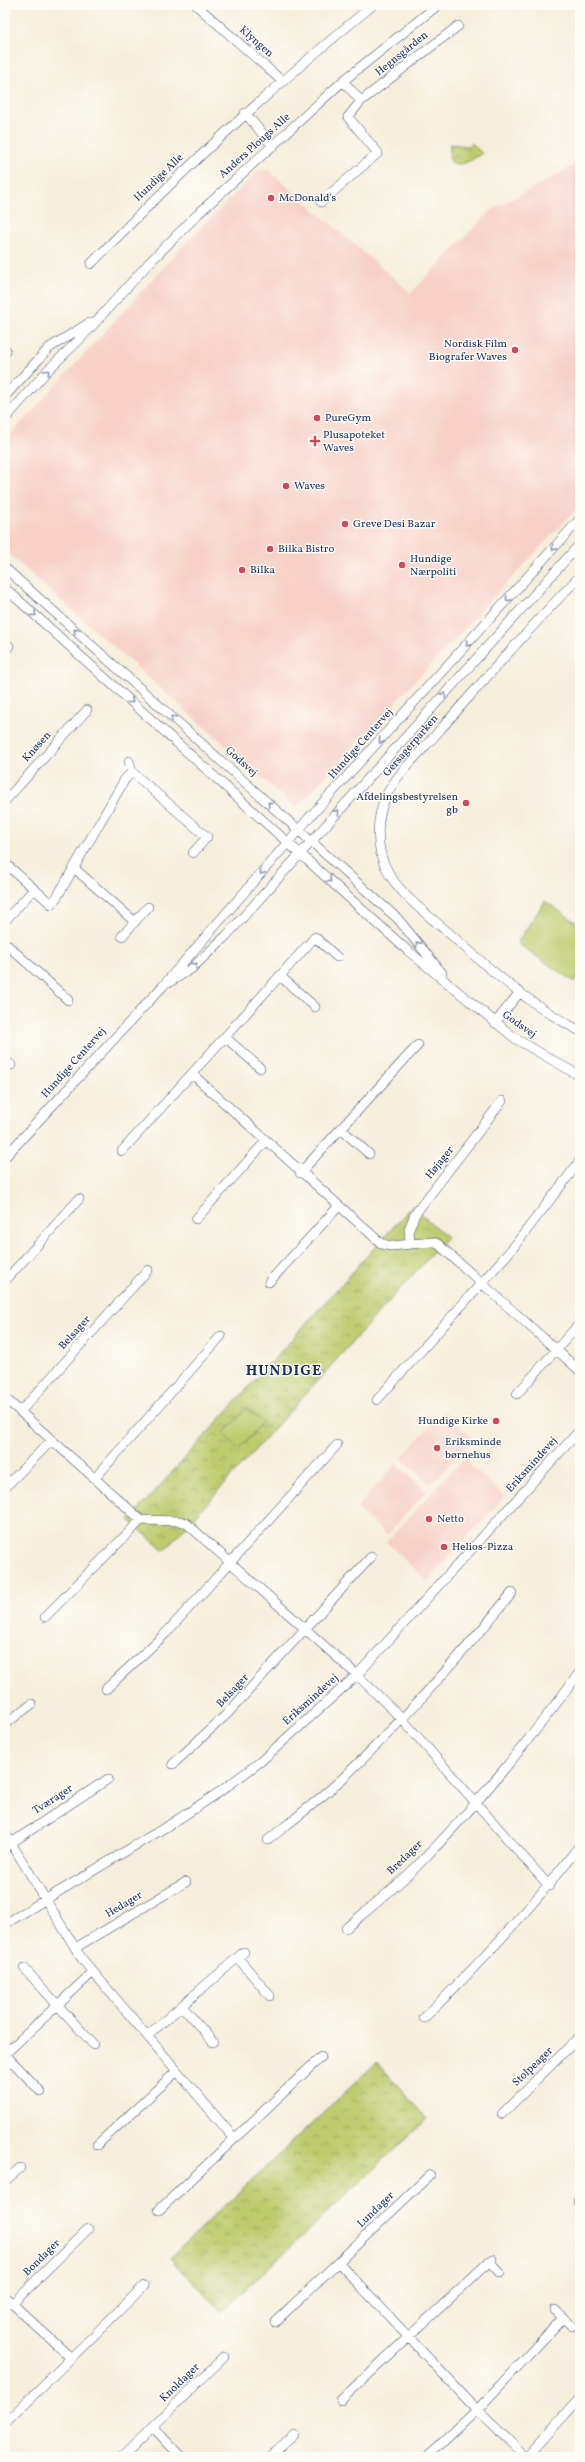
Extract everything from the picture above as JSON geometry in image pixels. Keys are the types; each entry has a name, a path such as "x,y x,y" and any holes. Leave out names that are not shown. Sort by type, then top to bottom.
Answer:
{"street":[{"name":"Klyngen","path":"196,5 282,80"},
{"name":"Hundige Alle","path":"92,264 157,195 245,113 282,80 373,5"},
{"name":"Anders Plougs Alle","path":"5,419 99,316 199,213 343,82 438,5"},
{"name":"Hegnsgården","path":"321,202 378,154 348,117 361,101 458,26"},
{"path":"343,82 361,101"},
{"path":"245,113 273,146"},
{"name":"Anders Plougs Alle","path":"5,396 49,348 99,316"},
{"name":"Hundige Centervej","path":"5,1157 162,987 299,830 580,519"},
{"name":"Hundige Centervej","path":"162,987 191,969 216,945 580,544"},
{"name":"Godsvej","path":"5,568 398,919 452,984"},
{"name":"Gersagerparken","path":"580,576 489,675 395,782 381,809 378,825 382,856 388,872 399,888 481,962 520,992 580,1031"},
{"name":"Godsvej","path":"5,588 407,950 452,984 495,1023 546,1058 580,1076"},
{"name":"Knøsen","path":"5,801 87,710"},
{"path":"129,761 132,772 207,837 193,853"},
{"path":"5,863 51,904 57,897 125,779 132,772"},
{"path":"74,868 135,922"},
{"path":"5,921 34,889"},
{"path":"122,936 148,907"},
{"path":"122,1151 315,937 337,957"},
{"path":"5,943 68,1000"},
{"path":"280,976 315,1007"},
{"path":"495,1023 520,992"},
{"path":"225,1037 260,1068"},
{"path":"300,1172 418,1045"},
{"path":"192,1074 338,1207 382,1244 391,1246 435,1242 580,1370"},
{"name":"Højager","path":"410,1244 409,1229 415,1214 502,1101"},
{"path":"341,1129 369,1154"},
{"path":"196,1218 266,1141"},
{"path":"377,1400 512,1249 580,1161"},
{"path":"5,1281 78,1199"},
{"path":"269,1282 338,1207"},
{"name":"Belsager","path":"20,1412 148,1270"},
{"path":"517,1394 580,1323"},
{"path":"95,1478 221,1336"},
{"path":"5,1398 51,1441 95,1478 141,1520 180,1520 186,1523 357,1675 402,1719 477,1802 549,1886"},
{"name":"Eriksmindevej","path":"5,1924 221,1791 260,1762 357,1675 580,1430"},
{"path":"5,1487 51,1441"},
{"path":"106,1689 166,1634 337,1445"},
{"path":"45,1617 141,1520"},
{"name":"Belsager","path":"173,1764 228,1714 371,1557"},
{"path":"268,1840 342,1779 402,1719 455,1663 512,1593"},
{"name":"Bredager","path":"346,1928 416,1866 477,1802 521,1750 580,1672"},
{"path":"5,1724 32,1704"},
{"name":"Tværager","path":"9,1844 108,1779"},
{"path":"5,1833 9,1844 46,1900 75,1948 92,1972 234,2138"},
{"path":"424,2018 483,1961 549,1886 580,1845"},
{"name":"Hedager","path":"75,1948 186,1882"},
{"path":"147,2036 241,1955 270,1996"},
{"path":"24,1968 93,2044"},
{"path":"41,2092 5,2054 92,1972"},
{"path":"182,2006 213,2042"},
{"name":"Stolpeager","path":"502,2114 580,2036"},
{"path":"159,2210 321,2057"},
{"path":"97,2145 177,2071"},
{"path":"5,2181 20,2168"},
{"name":"Lundager","path":"274,2322 339,2263 430,2175"},
{"name":"Bondager","path":"13,2304 88,2229"},
{"path":"341,2400 490,2260 500,2273"},
{"path":"339,2263 477,2410 527,2457 580,2398"},
{"path":"5,2423 70,2357 144,2286"},
{"path":"5,2297 70,2357"},
{"path":"555,2310 572,2326"},
{"path":"427,2457 477,2410 563,2318"},
{"name":"Knoldager","path":"122,2457 224,2357"},
{"path":"152,2427 180,2457"},
{"path":"269,2457 294,2434"}],"shaded area":[{"path":"580,162 580,505 296,808 5,551 5,441 194,234 259,170 268,170 411,293 490,211"},
{"name":"Eriksminde børnehus","path":"443,1411 473,1438 431,1485 401,1458"},
{"path":"463,1459 505,1496 427,1581 386,1542"},
{"path":"396,1464 427,1491 387,1535 356,1508"}],"green space":[{"path":"472,143 482,153 463,163 455,164 451,162 449,158 450,144 468,146"},
{"path":"545,901 580,925 580,973 574,982 517,943"},
{"path":"412,1206 447,1237 164,1551 129,1520"},
{"path":"247,1408 263,1422 239,1449 223,1434"},
{"path":"377,2062 427,2119 221,2312 170,2258"}],"place":[{"name":"McDonald's","path":"271,198"},
{"name":"Nordisk Film Biografer Waves","path":"515,350"},
{"name":"PureGym","path":"317,418"},
{"name":"Plusapoteket Waves","path":"315,441"},
{"name":"Waves","path":"286,486"},
{"name":"Greve Desi Bazar","path":"345,524"},
{"name":"Bilka Bistro","path":"270,549"},
{"name":"Hundige Nærpoliti","path":"402,565"},
{"name":"Bilka","path":"242,570"},
{"name":"Afdelingsbestyrelsen gb","path":"466,803"},
{"name":"Hundige Kirke","path":"496,1421"},
{"name":"Eriksminde børnehus","path":"437,1448"},
{"name":"Netto","path":"429,1519"},
{"name":"Helios-Pizza","path":"444,1547"}],"district":[{"name":"HUNDIGE","path":"284,1371"}]}
